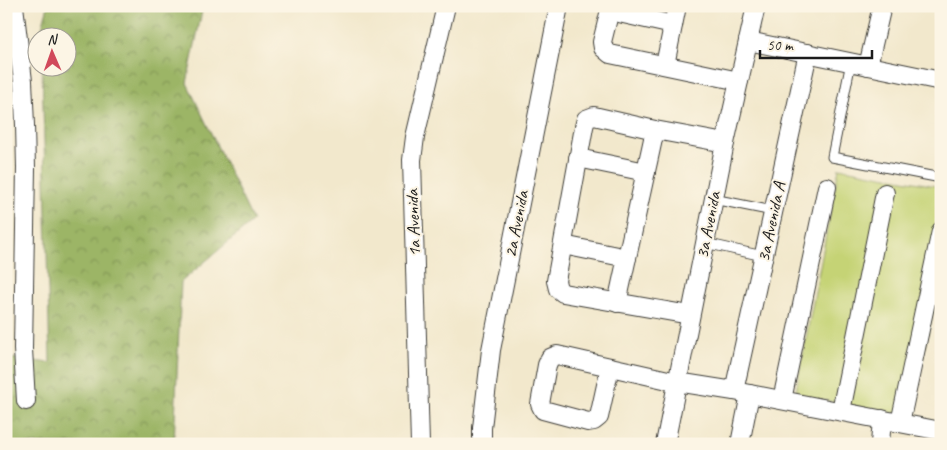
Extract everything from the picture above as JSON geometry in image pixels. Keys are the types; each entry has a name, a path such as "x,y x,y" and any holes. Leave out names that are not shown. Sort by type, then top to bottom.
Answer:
{"street":[{"path":"14,6 25,125 23,349 26,401"},
{"name":"1a Avenida","path":"420,444 412,160 415,137 446,6"},
{"name":"2a Avenida","path":"482,444 482,428 491,350 559,6"},
{"path":"665,65 677,6"},
{"name":"3a Avenida","path":"664,444 725,143 756,6"},
{"path":"859,64 882,6"},
{"path":"673,25 611,8 602,42 603,48 610,54 739,81"},
{"path":"748,41 941,81"},
{"name":"3a Avenida A","path":"740,444 742,393 764,256 808,53"},
{"path":"690,316 563,293 558,288 556,281 578,158 586,119 594,116 725,143"},
{"path":"617,303 655,130"},
{"path":"578,158 646,172"},
{"path":"782,400 827,187"},
{"path":"840,411 885,192"},
{"path":"900,423 941,231"},
{"path":"563,245 627,258"},
{"path":"610,367 598,417 594,421 588,422 543,410 540,404 548,365 550,358 557,355 677,382 941,431"},
{"path":"880,444 882,419"}],"lane":[{"path":"859,64 832,157 941,178"},
{"path":"714,198 773,211"},
{"path":"704,243 764,256"}],"green space":[{"path":"48,6 203,6 187,83 253,221 181,282 174,444 6,444 6,308 10,358 50,363 42,78 78,78 78,28 42,28"},
{"path":"839,168 941,187 941,276 909,416 795,395"}]}
